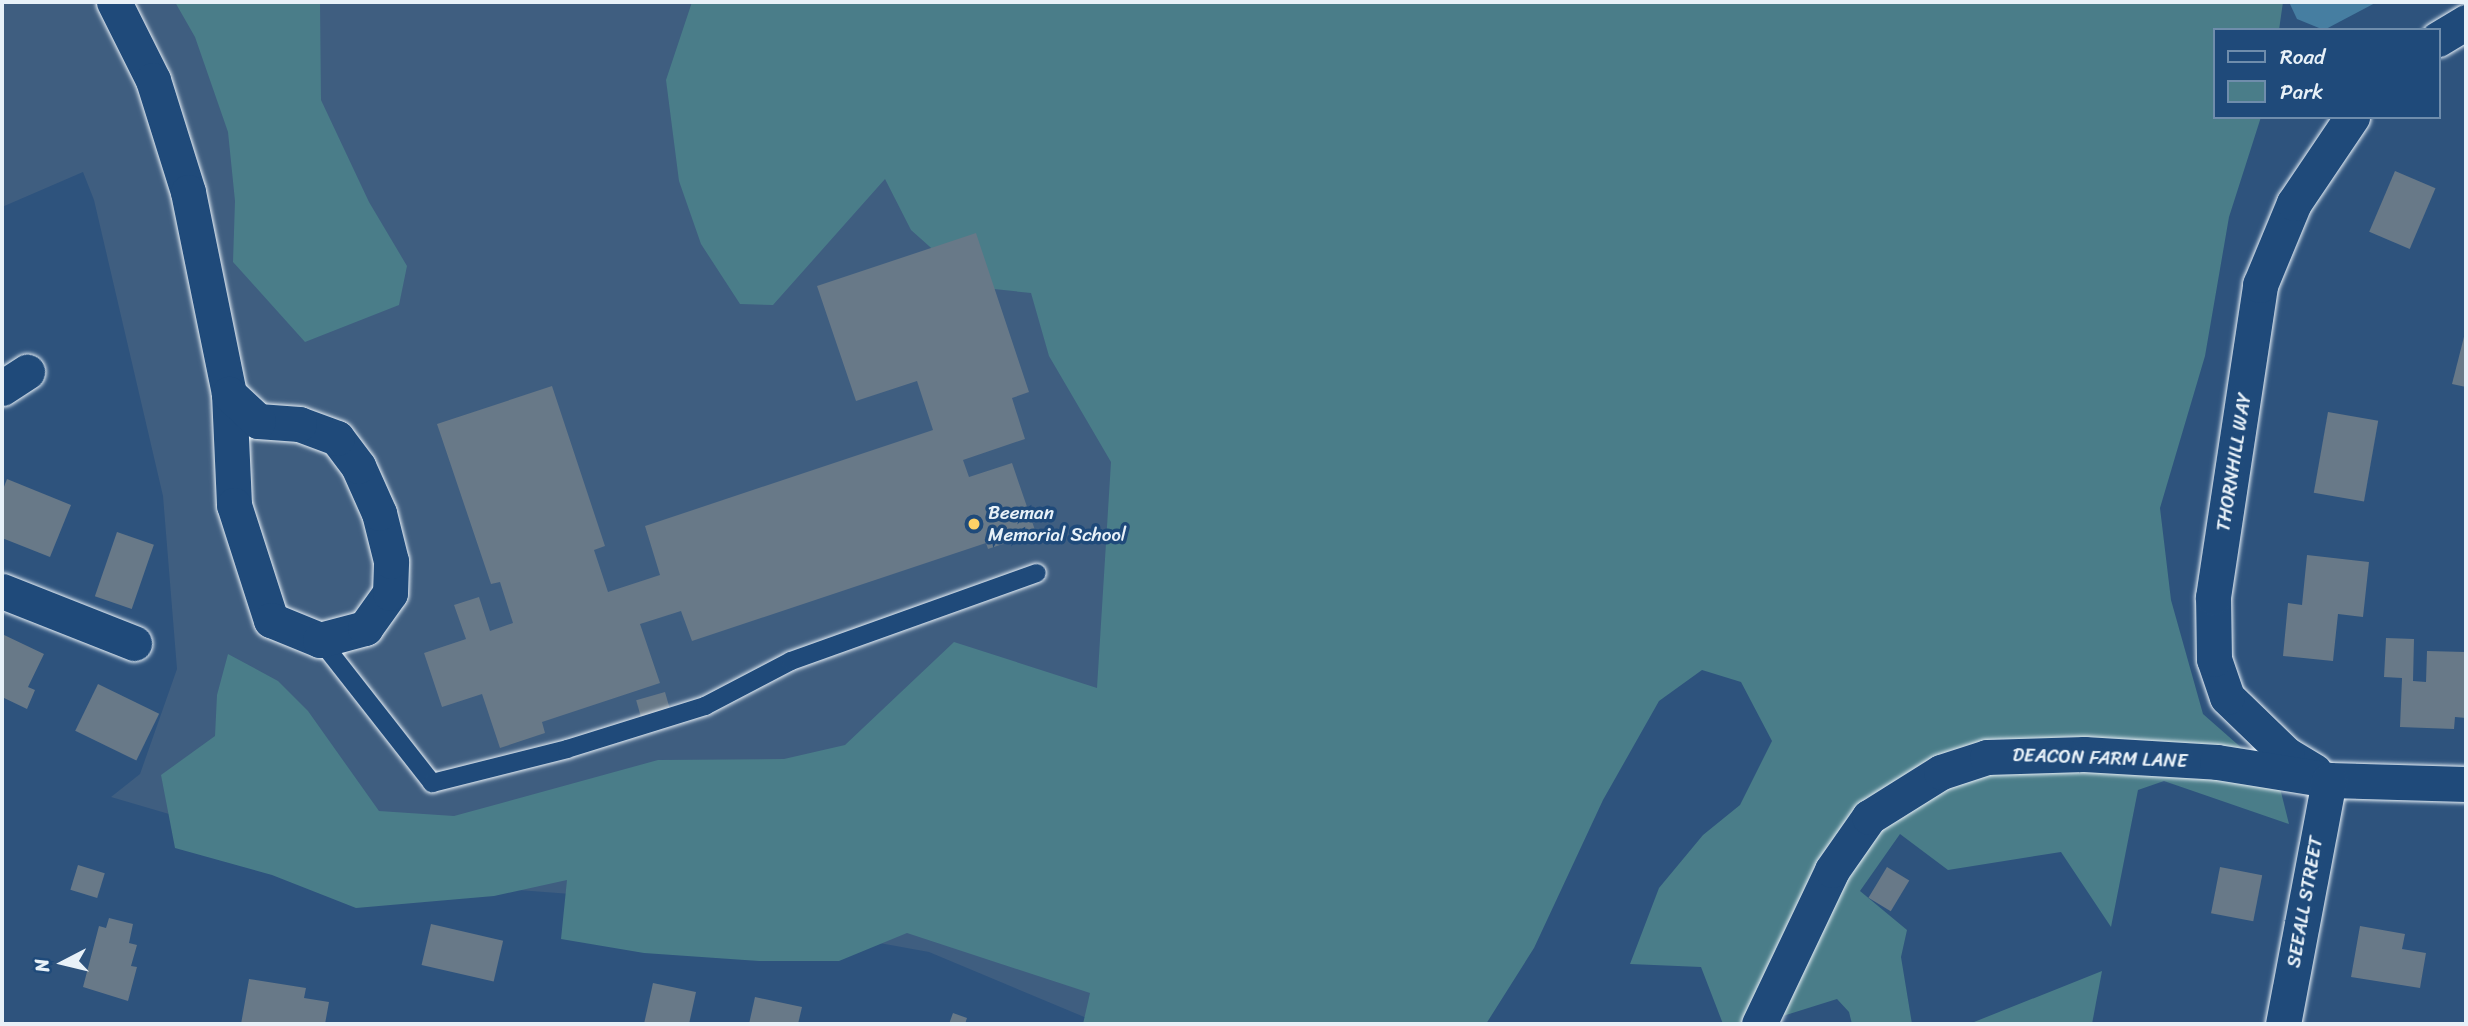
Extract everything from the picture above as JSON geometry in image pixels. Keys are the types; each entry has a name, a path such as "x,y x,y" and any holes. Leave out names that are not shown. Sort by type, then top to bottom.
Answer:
{"street":[{"path":"114,2 153,80 174,140 229,394 234,505 254,578 271,620 320,640 365,628 390,593 391,561 379,513 358,466 337,438 299,424 258,421 229,394"},
{"path":"2440,38 2466,22"},
{"name":"THORNHILL WAY","path":"2329,780 2287,755 2227,697 2214,659 2213,597 2260,285 2294,204 2351,119"},
{"path":"2,591 134,643"},
{"name":"DEACON FARM LANE","path":"1759,1024 1832,870 1868,817 1941,772 1987,757 2084,754 2217,762 2329,780 2466,784"},
{"name":"SEEALL STREET","path":"2283,1024 2329,780"}],"lane":[{"path":"320,640 432,783 567,749 705,706 791,661 1037,573"}],"shaded area":[{"name":"Beeman Memorial School","path":"2,2 2034,2 1101,1024 929,952 637,899 397,881 111,797 140,774 177,669 163,496 94,200 83,172 2,207"},
{"path":"2289,2 2377,2 2328,28 2319,28 2297,19"}],"green space":[{"path":"175,2 320,2 321,100 369,202 407,266 399,305 305,342 233,262 235,201 228,132 195,37"},
{"name":"Beeman Memorial School","path":"692,2 2283,2 2279,28 2212,28 2212,119 2260,119 2229,217 2205,356 2160,508 2171,600 2203,714 2278,780 2289,824 2164,781 2138,790 2111,927 2061,852 1948,870 1900,834 1860,891 1907,930 1901,957 1912,1024 1852,1024 1849,1012 1837,999 1757,1024 1723,1024 1701,967 1630,964 1659,888 1703,835 1740,805 1772,741 1741,682 1702,670 1659,701 1603,800 1534,948 1486,1024 1083,1024 1090,993 907,933 839,961 759,961 644,953 561,939 567,880 494,896 356,908 272,875 175,848 161,775 215,736 217,695 228,654 278,681 308,711 379,811 454,816 658,760 784,759 845,745 954,642 1097,688 1111,462 1049,356 1031,293 975,287 911,230 885,179 773,305 740,304 701,244 679,181 666,80"},
{"path":"2102,971 2092,1024 1969,1024"}],"building":[{"path":"2395,171 2436,188 2410,249 2369,232"},
{"path":"976,233 1029,392 1012,398 1025,439 963,460 969,477 1012,463 1036,533 988,549 986,543 692,641 681,611 640,624 660,683 542,722 545,733 500,748 482,694 442,707 424,653 466,639 454,605 479,597 490,631 513,623 500,582 491,584 437,424 552,386 605,546 594,550 608,592 660,575 645,526 933,430 917,381 856,401 817,286"},
{"path":"2466,329 2466,387 2452,384"},
{"path":"2328,412 2378,421 2364,502 2314,493"},
{"path":"7,479 71,505 50,557 2,538 2,492"},
{"path":"117,532 154,545 132,609 95,596"},
{"path":"2307,555 2369,562 2363,617 2338,614 2333,661 2283,656 2288,603 2302,605"},
{"path":"2,634 44,654 28,687 35,690 27,709 2,697"},
{"path":"2386,638 2414,639 2413,681 2426,682 2427,651 2466,652 2466,718 2455,717 2454,729 2400,727 2402,678 2384,677"},
{"path":"98,684 159,714 136,761 75,731"},
{"path":"665,692 670,710 641,719 636,700"},
{"path":"78,865 105,873 97,898 70,890"},
{"path":"1887,867 1909,880 1891,911 1868,898"},
{"path":"2220,867 2262,875 2253,921 2211,913"},
{"path":"109,918 133,924 129,943 137,945 131,966 137,967 128,1001 83,987 99,926 106,928"},
{"path":"431,924 503,941 494,982 422,965"},
{"path":"2360,926 2405,934 2402,949 2426,953 2420,988 2351,977"},
{"path":"249,979 306,988 304,998 329,1002 325,1024 241,1024"},
{"path":"653,983 696,992 689,1024 644,1024"},
{"path":"755,997 802,1007 798,1024 749,1024"},
{"path":"953,1013 967,1018 965,1024 949,1024"}],"place":[{"name":"Beeman Memorial School","path":"974,524"}]}
